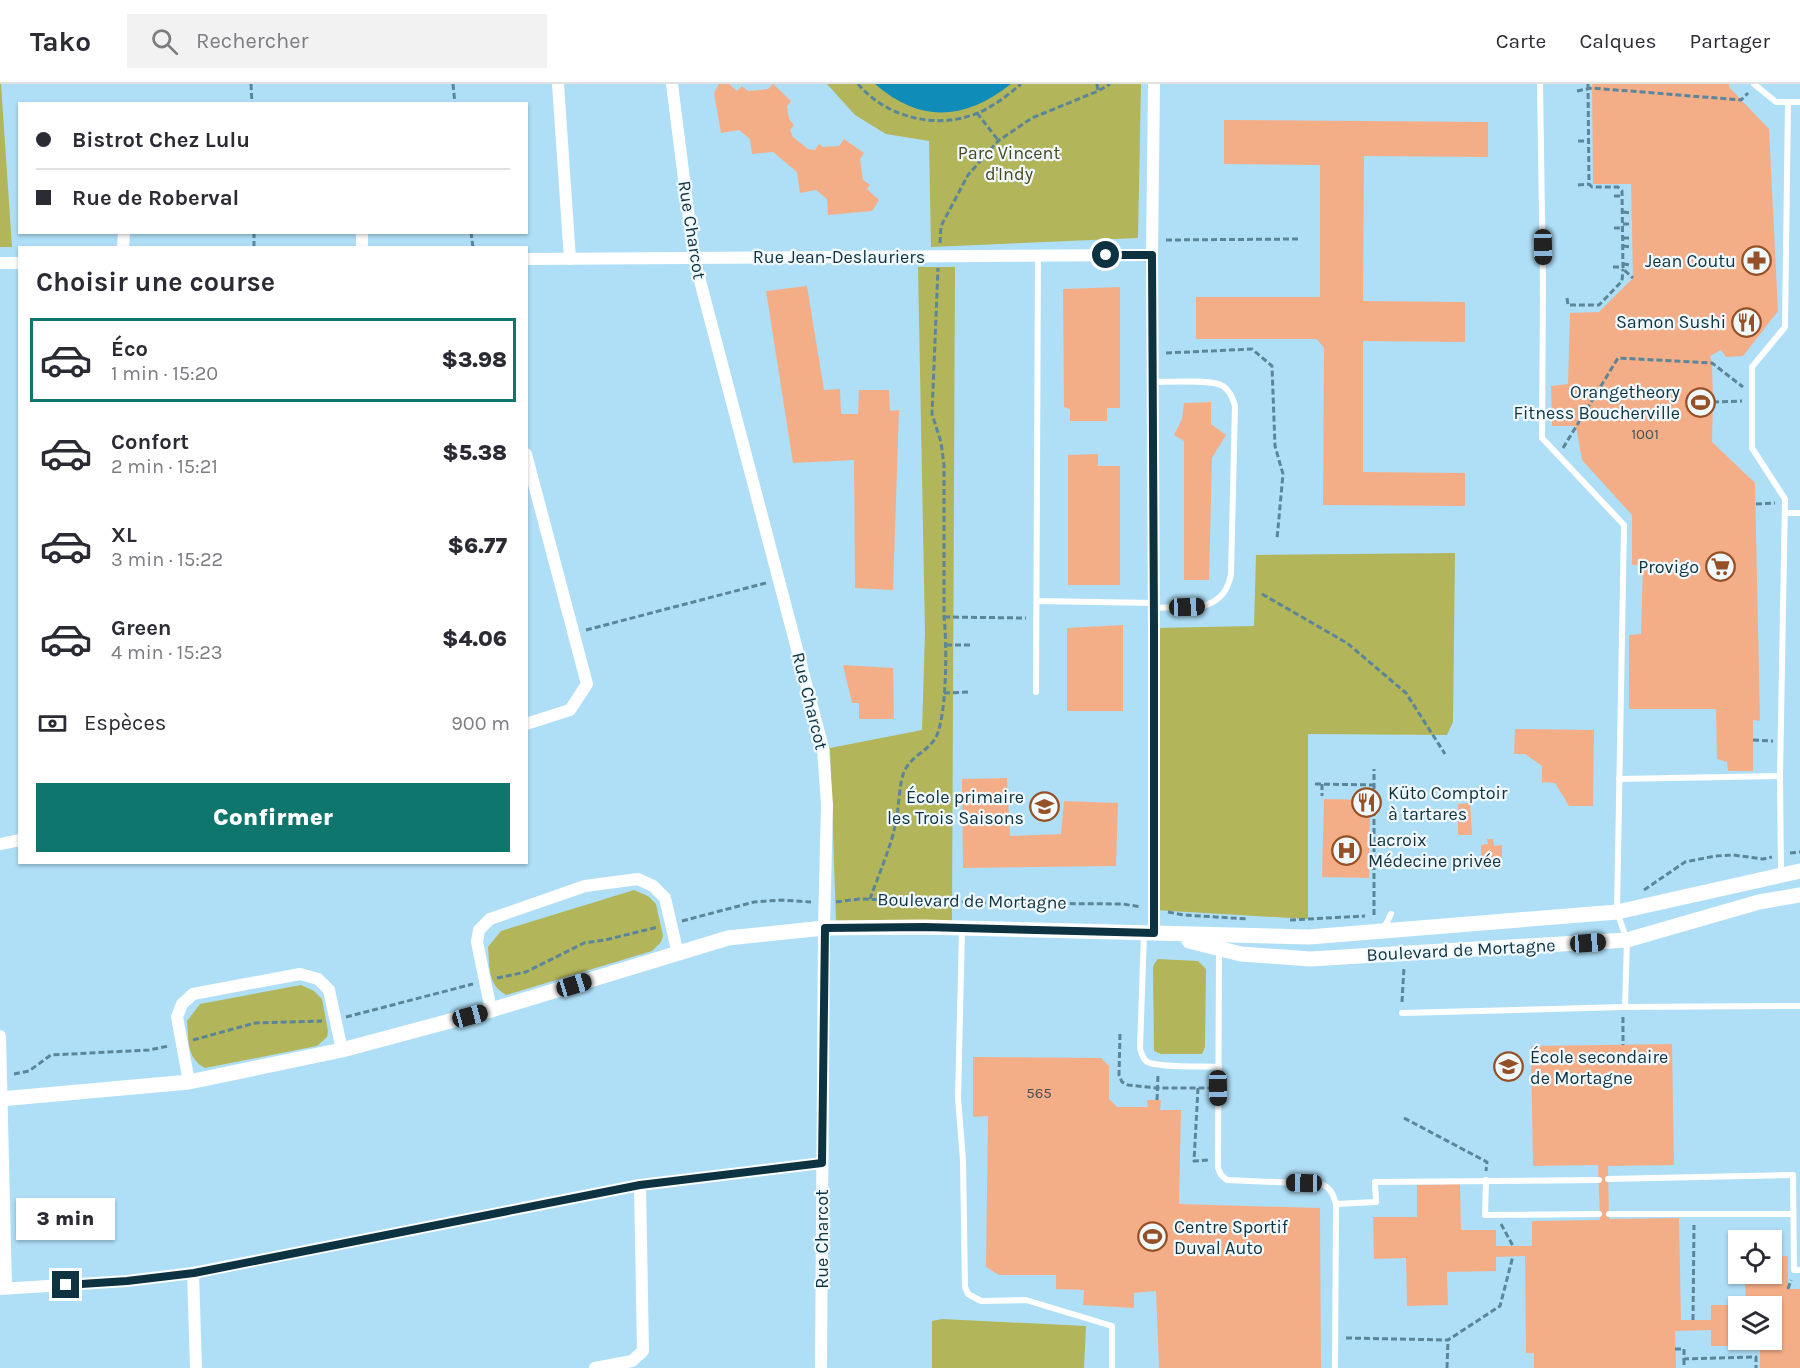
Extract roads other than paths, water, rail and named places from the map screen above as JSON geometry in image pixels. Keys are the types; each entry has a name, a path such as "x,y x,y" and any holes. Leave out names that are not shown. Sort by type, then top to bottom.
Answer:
{"street":[{"path":"558,84 570,259"},
{"name":"Rue Charcot","path":"672,84 694,258 823,748 827,805 821,1368"},
{"path":"1149,933 1154,605 1152,240 1154,84"},
{"name":"Rue Jean-Deslauriers","path":"528,259 1152,255"},
{"path":"0,263 18,263"},
{"path":"528,462 587,684 570,710 528,723"},
{"path":"0,844 18,840"},
{"name":"Boulevard de Mortagne","path":"1,1099 189,1082 342,1050 491,1011 728,938 825,928 924,927 1309,937 1617,912 1800,871"},
{"path":"491,1011 477,942 479,930 490,919 585,886 638,879 653,886 665,898 678,954"},
{"name":"Boulevard de Mortagne","path":"1149,933 1219,947 1241,954 1311,959 1404,954 1627,940 1759,902 1800,895"},
{"path":"189,1082 177,1017 182,1004 193,994 300,974 318,979 329,990 342,1050"},
{"path":"0,1036 3,1289 127,1281 194,1273 640,1185 822,1163"},
{"path":"595,1368 632,1361 643,1351 640,1185"},
{"path":"194,1273 196,1368"}],"lane":[{"path":"1540,84 1543,281 1542,438 1624,525 1617,912 1627,940 1624,1007"},
{"path":"1755,84 1776,102 1800,102"},
{"path":"1782,874 1780,776 1785,499 1752,448 1752,367 1785,327 1788,102"},
{"path":"1036,692 1038,255"},
{"path":"1037,602 1203,606 1211,604 1224,594 1231,574 1235,406 1232,396 1221,385 1205,382 1153,382"},
{"path":"1785,513 1800,513"},
{"path":"1619,779 1780,776"},
{"path":"1382,931 1391,914"},
{"path":"962,928 958,1098 963,1160 965,1287 968,1294 981,1301 1026,1300 1112,1326 1112,1368"},
{"path":"1149,933 1140,1048 1142,1055 1152,1064 1219,1067"},
{"path":"1219,947 1218,1168 1227,1180 1321,1184 1332,1193 1336,1204 1335,1368"},
{"path":"1402,1013 1624,1007 1800,1006"},
{"path":"1608,1179 1797,1175 1793,1214 1794,1270 1800,1270"},
{"path":"1336,1204 1376,1202 1375,1182 1599,1179"},
{"path":"1486,1180 1485,1215 1599,1214"},
{"path":"1609,1214 1793,1214"}],"water":[{"path":"875,84 1011,84 977,105 943,112 926,111 909,106"}],"place":[{"name":"Jean Coutu","path":"1757,261"},
{"name":"Samon Sushi","path":"1747,322"},
{"name":"Orangetheory Fitness Boucherville","path":"1701,402"},
{"name":"Provigo","path":"1720,567"},
{"name":"Küto Comptoir à tartares","path":"1367,803"},
{"name":"École primaire les Trois Saisons","path":"1045,807"},
{"name":"Lacroix Médecine privée","path":"1347,850"},
{"name":"École secondaire de Mortagne","path":"1509,1067"},
{"name":"Centre Sportif Duval Auto","path":"1153,1237"}],"park label":[{"name":"Parc Vincent d'Indy","path":"1009,163"}]}
